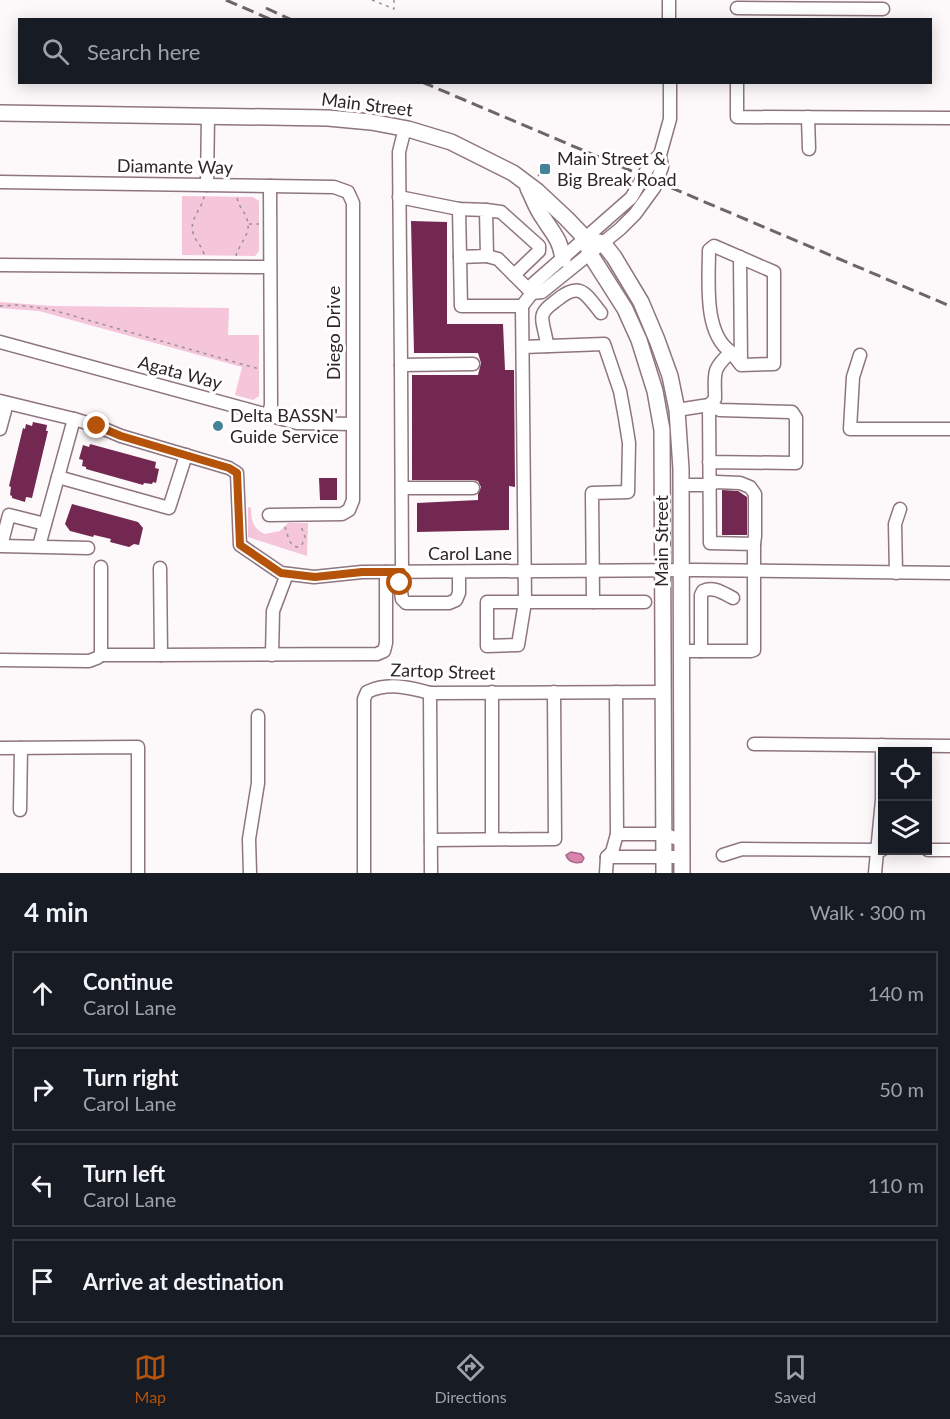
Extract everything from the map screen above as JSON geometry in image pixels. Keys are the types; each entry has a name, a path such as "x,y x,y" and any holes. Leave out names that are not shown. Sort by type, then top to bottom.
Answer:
{"main road":[{"name":"Main Street","path":"0,113 328,118 405,128 451,142 502,166 525,182 586,239 590,254 625,309 639,340 655,391 662,430 664,865"},
{"path":"525,182 543,218 561,245 563,259"},
{"path":"586,239 603,243"},
{"name":"Main Street","path":"603,243 641,302 670,376 677,410 682,570 682,865"}],"street":[{"path":"669,0 669,18"},
{"path":"737,9 884,9"},
{"path":"532,293 542,292 590,254 635,214 647,200 662,167 660,155 670,119 670,84"},
{"path":"737,84 737,117 950,118"},
{"path":"206,190 208,116"},
{"path":"808,117 809,149"},
{"path":"405,128 399,152 402,488 400,594 402,599 406,603 449,603 456,600 459,593 459,572"},
{"path":"645,602 525,602 487,602 487,645 518,645 525,602 522,306 532,293 533,284 631,198 640,185 650,162 660,155"},
{"name":"Diamante Way","path":"0,182 206,190 270,186 334,187 348,192"},
{"path":"268,416 271,405 270,186"},
{"name":"Diego Drive","path":"269,515 333,515 349,510 353,500 353,203 348,192"},
{"path":"399,197 459,209 501,212 539,246 539,251 514,275"},
{"path":"459,209 460,306 522,306"},
{"path":"486,210 487,256"},
{"path":"714,246 774,272 774,364 741,365 732,351 723,346 709,313 709,250 714,246"},
{"path":"460,257 487,256 498,259 532,293"},
{"path":"740,257 741,365"},
{"path":"0,265 269,267"},
{"path":"547,346 542,322 543,312 568,291 579,290 587,295 601,313"},
{"name":"Agata Way","path":"0,342 297,423 352,424"},
{"path":"523,347 604,344 620,392 629,443 628,492 592,493 593,602"},
{"path":"732,351 717,364 715,399 709,405 710,543 754,544"},
{"path":"860,355 853,377 850,429 950,429"},
{"path":"401,365 473,364"},
{"name":"Carol Lane","path":"0,429 4,401 74,419 121,436 229,468 237,473 240,545 281,573 287,574 315,577 386,572 682,570 950,573"},
{"path":"677,410 709,405 720,410 792,412 796,418 796,463 709,462"},
{"path":"39,546 74,419"},
{"path":"58,477 169,508 186,455"},
{"path":"681,485 710,485 716,482 740,483 750,487 755,494 754,650 682,651"},
{"path":"402,488 473,488"},
{"path":"896,573 895,524 900,509"},
{"path":"45,524 9,515 1,546 88,548"},
{"path":"101,567 101,655"},
{"path":"160,568 161,655"},
{"path":"0,660 89,661 101,655 377,654 384,651 386,644 386,572"},
{"path":"272,655 273,611 287,574"},
{"path":"701,651 701,595 703,591 716,590 733,597"},
{"name":"Zartop Street","path":"364,873 364,699 367,692 392,685 407,686 430,693 663,692"},
{"path":"492,692 492,839"},
{"path":"431,840 555,839 554,692"},
{"path":"606,873 607,857 612,852 617,834 616,692"},
{"path":"430,693 431,873"},
{"path":"250,873 249,839 258,783 258,716"},
{"path":"754,744 950,746"},
{"path":"882,745 882,801"},
{"path":"0,748 138,747 138,873"},
{"path":"20,810 21,748"},
{"path":"617,834 663,834 681,840"},
{"path":"723,855 742,849 878,850"},
{"path":"932,850 950,850"},
{"path":"875,873 879,855"},
{"path":"607,857 664,865 682,865"}],"path":[{"path":"372,0 394,9 394,0"},
{"path":"204,256 192,227 193,219 201,207 206,190"},
{"path":"236,257 239,246 247,234 248,224 237,196"},
{"path":"248,224 260,224"},
{"path":"0,306 17,305 49,309 260,369"},
{"path":"285,526 290,542 297,547 302,545 305,537 300,523"}],"shaded area":[{"path":"182,196 253,197 259,201 259,251 255,256 182,255"},
{"path":"0,302 53,306 229,308 228,335 259,335 259,396 253,400 235,395 242,367 39,311 0,308"},
{"path":"248,507 251,508 255,527 265,534 280,531 288,523 308,523 307,556 248,537"},
{"path":"571,852 581,854 584,858 582,862 570,861 566,855"}],"building":[{"path":"411,221 447,222 447,324 503,324 505,370 514,370 515,487 509,486 509,530 417,532 417,503 478,500 481,487 478,481 473,480 412,480 412,375 478,375 481,363 478,353 414,353"},
{"path":"33,422 47,425 46,431 48,431 32,498 26,497 25,502 12,498 9,486 23,428 25,429 26,424 32,426"},
{"path":"90,444 156,462 155,468 159,469 156,483 144,483 143,485 86,469 82,466 83,460 79,459 83,445 89,447"},
{"path":"319,478 337,478 337,500 320,500"},
{"path":"722,490 738,491 747,497 747,535 722,535"},
{"path":"72,504 138,522 143,528 139,545 134,544 129,547 110,542 111,539 70,531 65,524"}],"railway":[{"path":"226,0 267,18"},
{"path":"266,8 288,18"},
{"path":"427,84 950,306"}],"place":[{"name":"Main Street & Big Break Road","path":"545,169"},
{"name":"Delta BASSN' Guide Service","path":"218,426"}],"route":[{"path":"97,426 121,436 229,468 237,473 240,545 281,573 315,577 362,572 402,572 400,583"}]}
